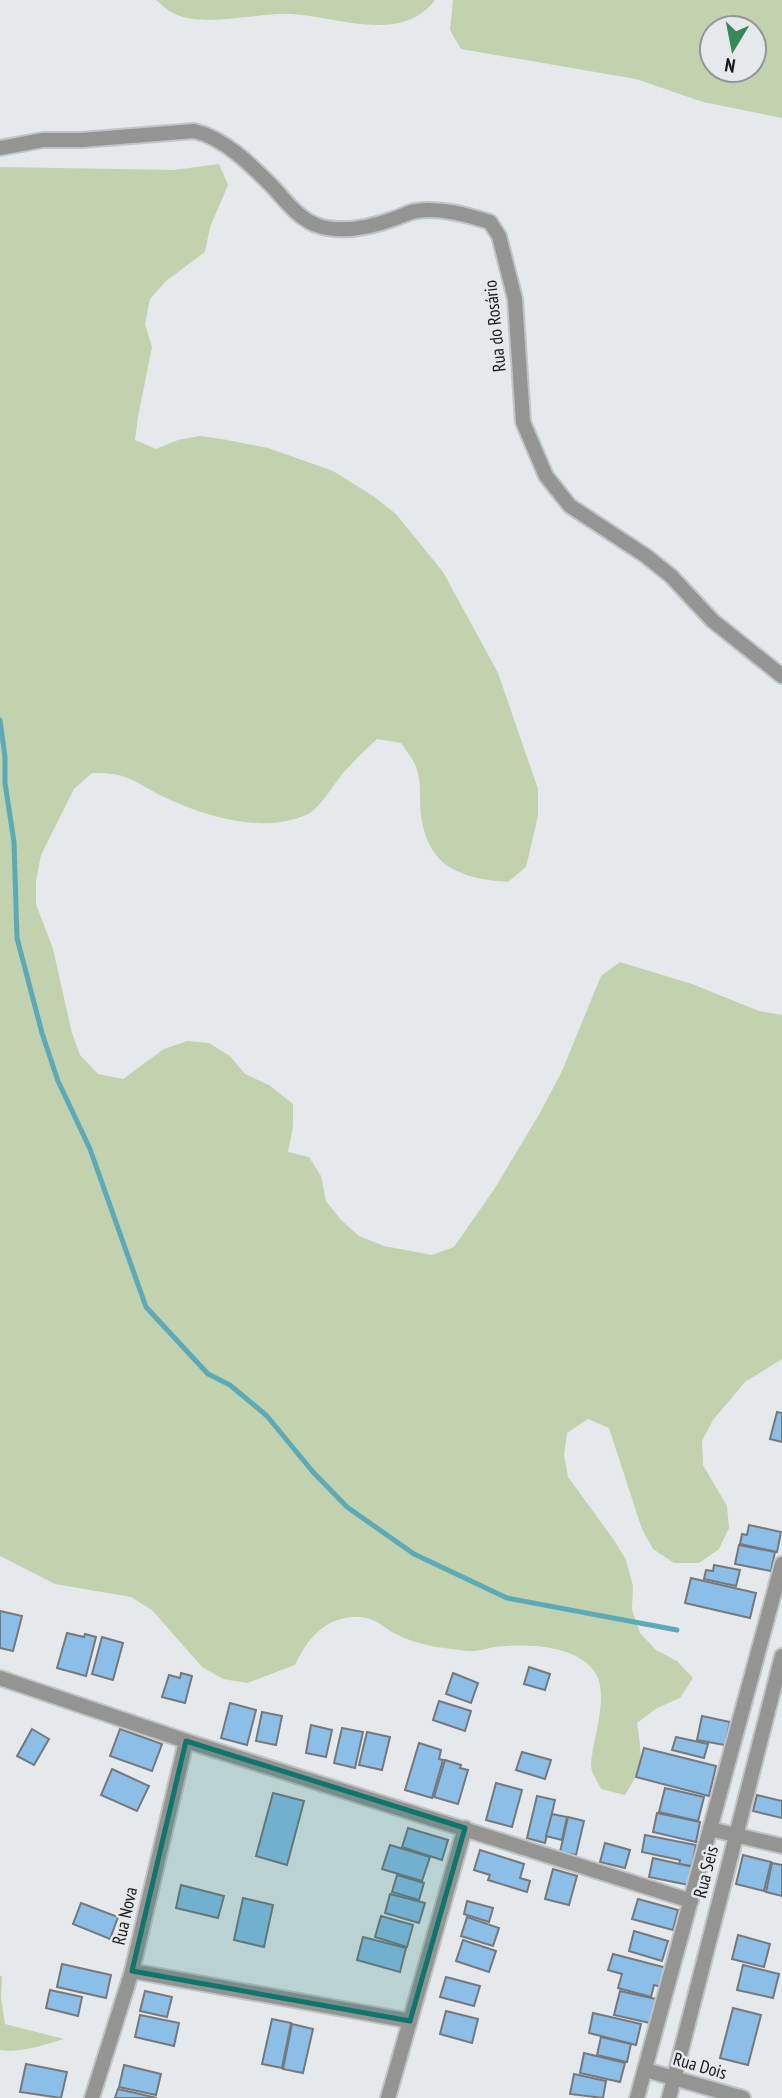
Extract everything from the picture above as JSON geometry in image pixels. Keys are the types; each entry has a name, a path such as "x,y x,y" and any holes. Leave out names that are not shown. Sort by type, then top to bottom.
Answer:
{"street":[{"name":"Rua do Rosário","path":"0,148 43,140 82,141 194,131 220,141 301,217 318,225 335,228 374,225 414,211 431,210 490,222 499,236 514,299 523,422 546,476 570,506 646,556 671,576 713,621 782,676"},
{"path":"637,2098 780,1580 782,1564"},
{"name":"Rua Seis","path":"668,2098 782,1656"},
{"path":"0,1678 186,1741 691,1900"},
{"name":"Rua Nova","path":"92,2098 132,1971 186,1741"},
{"path":"388,2098 465,1828"},
{"path":"710,1829 782,1846"},
{"path":"132,1971 411,2021"},
{"name":"Rua Dois","path":"646,2070 743,2098"}],"highlighted area":[{"path":"186,1741 465,1828 410,2021 132,1971"}],"green space":[{"path":"156,0 435,0 421,14 404,21 367,25 291,14 199,20 173,13"},
{"path":"453,0 782,0 782,118 703,102 636,79 461,49 450,30"},
{"path":"219,164 228,185 210,227 205,252 166,281 150,299 145,324 152,347 135,440 156,449 178,440 200,436 268,448 333,471 396,514 443,572 498,673 538,789 538,816 526,867 508,882 461,873 439,859 425,834 419,778 413,761 401,743 377,739 343,773 313,811 291,820 272,823 253,823 215,816 178,803 122,776 92,773 74,789 41,855 36,881 36,904 53,949 72,1033 80,1055 98,1074 123,1079 164,1049 187,1041 209,1043 230,1056 245,1074 269,1085 293,1104 293,1127 288,1152 309,1157 321,1176 326,1201 341,1220 359,1236 384,1246 432,1255 454,1247 495,1188 562,1071 601,976 620,962 692,984 759,1011 782,1015 782,1359 745,1382 713,1420 702,1441 703,1465 727,1506 729,1528 719,1549 699,1563 674,1563 653,1549 642,1529 609,1428 588,1419 567,1433 564,1455 568,1477 626,1560 633,1586 632,1610 640,1633 656,1650 677,1661 693,1678 680,1698 657,1708 637,1723 640,1761 636,1776 625,1795 601,1789 593,1774 592,1754 601,1692 594,1671 576,1656 553,1648 528,1646 500,1646 473,1651 422,1644 404,1638 372,1620 353,1617 333,1622 317,1632 295,1665 247,1683 223,1679 202,1667 152,1610 131,1597 55,1584 0,1556 0,167 174,170"},
{"path":"0,1975 5,2024 64,2039 24,2049 0,2050"}],"building":[{"path":"777,1412 782,1413 782,1442 770,1439"},
{"path":"749,1525 781,1532 777,1552 740,1544 742,1534 747,1535"},
{"path":"739,1545 775,1552 771,1571 735,1564"},
{"path":"714,1565 740,1570 736,1586 704,1579 706,1570 713,1571"},
{"path":"691,1578 756,1593 750,1618 685,1603"},
{"path":"0,1611 22,1616 13,1651 0,1648"},
{"path":"67,1633 96,1637 86,1676 57,1668"},
{"path":"102,1637 123,1643 113,1680 92,1674"},
{"path":"529,1667 550,1674 545,1690 524,1684"},
{"path":"181,1673 192,1676 185,1703 162,1697 169,1675 180,1678"},
{"path":"453,1673 478,1683 471,1703 446,1694"},
{"path":"439,1701 471,1711 465,1731 433,1720"},
{"path":"230,1703 256,1710 247,1745 221,1738"},
{"path":"262,1712 282,1716 276,1745 256,1741"},
{"path":"702,1716 730,1722 725,1745 697,1740"},
{"path":"311,1725 332,1730 326,1757 306,1753"},
{"path":"342,1728 363,1732 355,1768 334,1763"},
{"path":"32,1729 49,1739 34,1765 17,1756"},
{"path":"120,1729 162,1744 152,1771 110,1756"},
{"path":"367,1732 390,1737 382,1770 359,1765"},
{"path":"676,1737 708,1744 704,1758 672,1750"},
{"path":"419,1743 441,1750 439,1759 443,1760 432,1798 405,1790"},
{"path":"644,1748 716,1766 709,1796 636,1777"},
{"path":"522,1752 551,1760 545,1779 516,1770"},
{"path":"445,1760 468,1770 458,1804 434,1797"},
{"path":"112,1769 149,1786 137,1811 101,1795"},
{"path":"496,1783 522,1790 512,1827 486,1820"},
{"path":"665,1788 704,1797 698,1821 659,1812"},
{"path":"273,1793 304,1801 287,1865 256,1856"},
{"path":"757,1795 782,1801 782,1818 753,1811"},
{"path":"537,1796 555,1800 545,1843 527,1838"},
{"path":"657,1813 700,1822 696,1842 653,1832"},
{"path":"552,1814 567,1817 562,1840 546,1836"},
{"path":"568,1817 584,1821 576,1855 560,1852"},
{"path":"408,1828 448,1840 442,1860 402,1847"},
{"path":"645,1835 696,1845 692,1866 679,1864 680,1860 642,1852"},
{"path":"605,1843 630,1850 625,1868 600,1862"},
{"path":"390,1845 430,1857 422,1881 382,1869"},
{"path":"480,1850 524,1864 520,1878 530,1881 527,1892 488,1880 490,1875 474,1870"},
{"path":"743,1855 771,1862 764,1891 736,1884"},
{"path":"653,1858 693,1867 689,1885 649,1877"},
{"path":"772,1863 782,1865 782,1896 766,1892"},
{"path":"553,1869 577,1876 569,1905 545,1899"},
{"path":"397,1875 424,1883 419,1900 392,1892"},
{"path":"181,1885 224,1896 218,1918 176,1908"},
{"path":"390,1894 425,1903 419,1923 385,1913"},
{"path":"243,1898 273,1905 264,1947 234,1940"},
{"path":"638,1899 678,1910 673,1930 632,1919"},
{"path":"467,1901 493,1908 489,1922 464,1914"},
{"path":"81,1903 118,1917 110,1939 73,1924"},
{"path":"381,1916 413,1925 407,1947 375,1937"},
{"path":"467,1917 499,1928 493,1946 461,1936"},
{"path":"634,1931 668,1941 662,1961 629,1951"},
{"path":"738,1935 770,1944 764,1967 732,1959"},
{"path":"363,1937 406,1948 400,1972 357,1960"},
{"path":"463,1940 496,1951 489,1972 456,1961"},
{"path":"613,1954 667,1968 662,1987 654,1985 651,1997 618,1988 622,1974 608,1970"},
{"path":"62,1964 111,1975 106,1998 57,1987"},
{"path":"743,1965 779,1974 773,1998 737,1990"},
{"path":"446,1977 480,1986 474,2006 440,1997"},
{"path":"50,1990 82,1997 78,2016 46,2008"},
{"path":"145,1991 172,1997 167,2017 140,2011"},
{"path":"620,1991 656,1999 650,2023 614,2015"},
{"path":"733,2008 761,2015 748,2065 720,2058"},
{"path":"446,2011 478,2019 472,2043 440,2034"},
{"path":"593,2013 641,2024 636,2045 589,2033"},
{"path":"140,2015 179,2023 174,2046 135,2037"},
{"path":"272,2019 291,2023 282,2068 262,2064"},
{"path":"292,2024 313,2029 303,2073 283,2069"},
{"path":"601,2037 631,2044 627,2062 597,2055"},
{"path":"584,2053 625,2063 620,2082 580,2073"},
{"path":"26,2064 67,2072 61,2098 20,2092"},
{"path":"124,2065 161,2074 156,2095 119,2087"},
{"path":"574,2074 606,2081 603,2098 570,2094"},
{"path":"118,2089 157,2098 115,2098"}],"waterway":[{"path":"0,720 5,783 14,842 17,938 42,1033 58,1081 90,1149 146,1307 208,1374 230,1385 267,1416 313,1472 347,1507 414,1554 507,1598 677,1630"}]}
